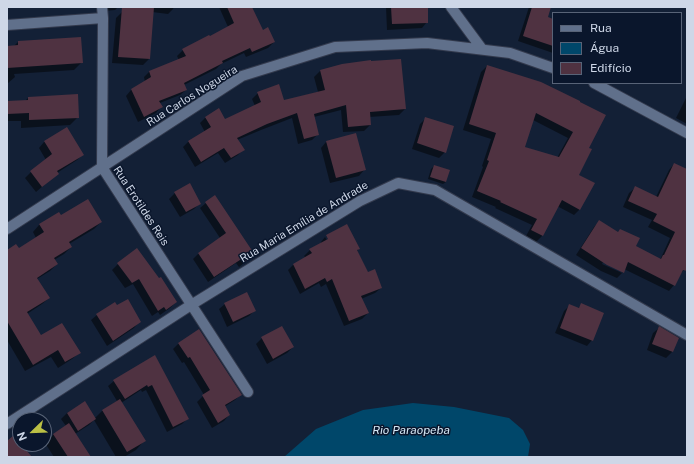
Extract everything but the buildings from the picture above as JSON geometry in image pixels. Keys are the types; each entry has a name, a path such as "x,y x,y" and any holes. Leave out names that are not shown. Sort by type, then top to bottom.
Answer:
{"street":[{"name":"Rua Erotildes Reis","path":"102,7 102,167 248,392"},
{"path":"452,7 482,49"},
{"path":"7,26 103,18"},
{"name":"Rua Carlos Nogueira","path":"7,229 242,76 336,47 427,43 510,53 552,68"},
{"path":"596,84 687,133"},
{"name":"Rua Maria Emília de Andrade","path":"7,424 191,305 360,200 398,182 435,190 687,335"}],"water":[{"name":"Rio Paraopeba","path":"413,403 454,407 509,418 523,430 530,444 528,457 284,457 316,429 363,410"}]}
